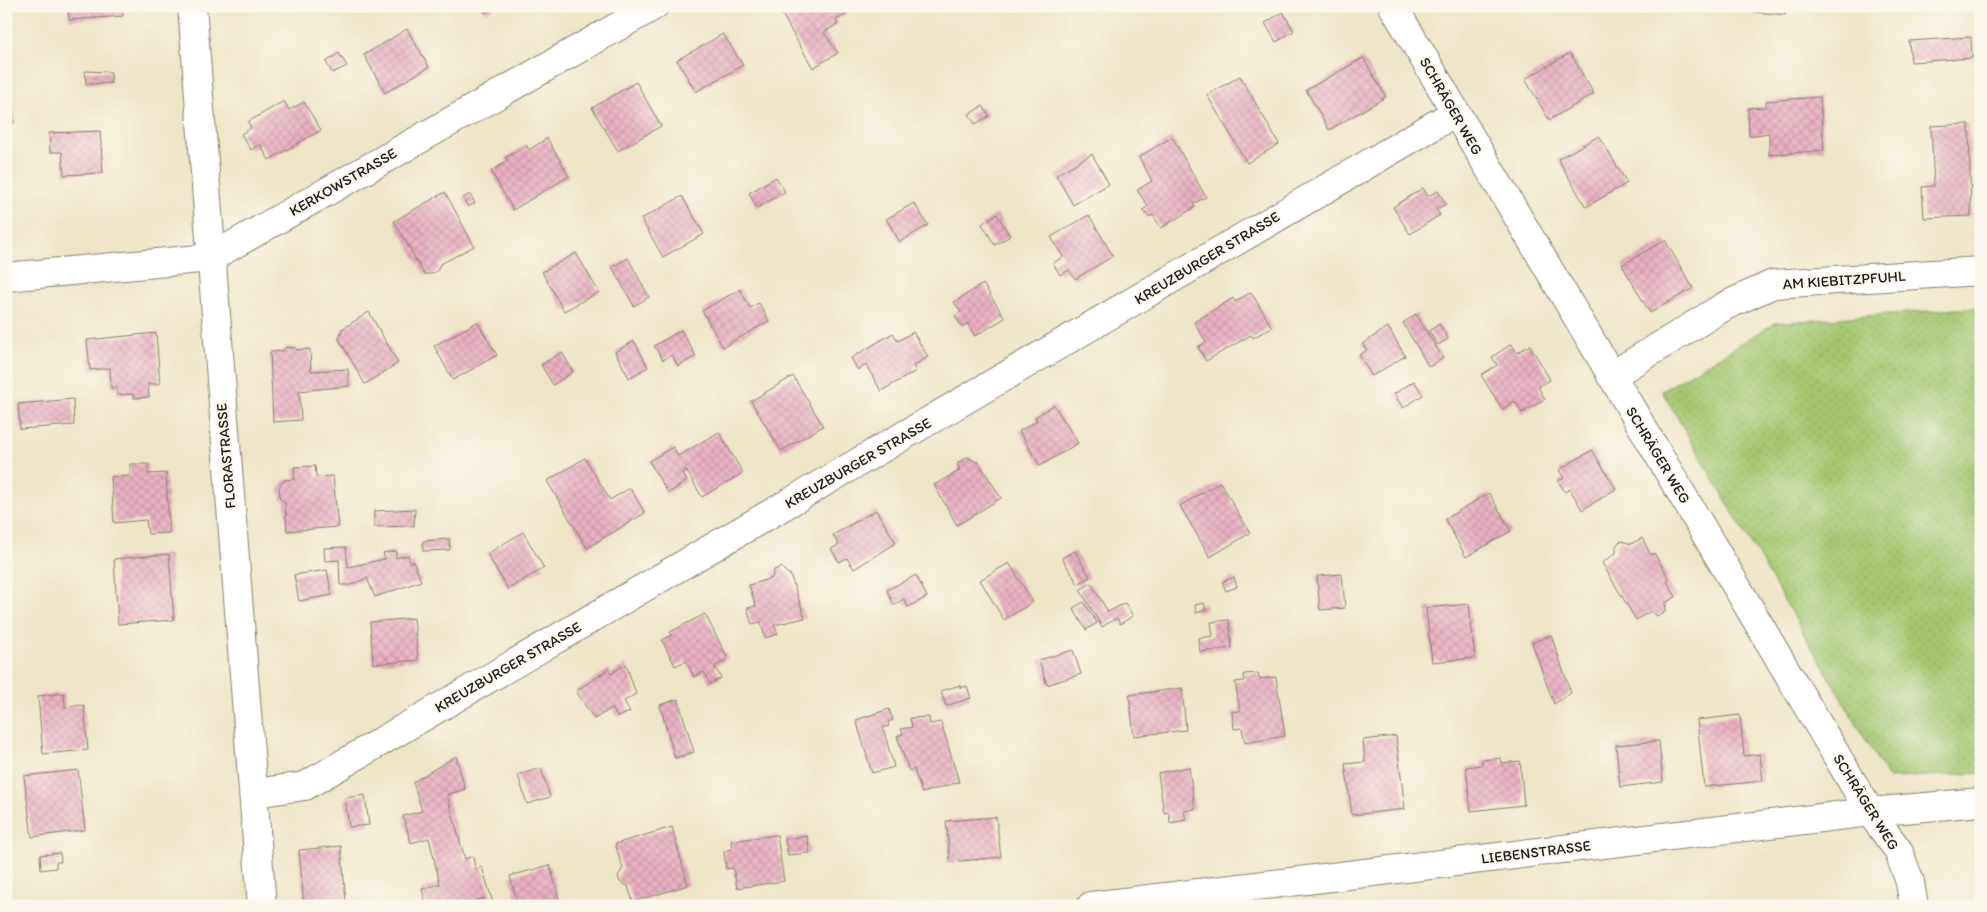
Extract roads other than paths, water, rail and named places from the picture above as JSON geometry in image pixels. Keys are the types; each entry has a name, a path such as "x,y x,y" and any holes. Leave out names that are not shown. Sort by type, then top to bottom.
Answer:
{"street":[{"name":"FLORASTRASSE","path":"192,6 210,258 262,906"},
{"name":"KERKOWSTRASSE","path":"6,276 210,258 654,6"},
{"name":"SCHRÄGER WEG","path":"1394,6 1455,113 1870,812 1898,850 1910,882 1914,906"},
{"name":"KREUZBURGER STRASSE","path":"254,793 305,786 1455,113"},
{"name":"AM KIEBITZPFUHL","path":"1611,376 1725,306 1773,284 1981,271"},
{"name":"LIEBENSTRASSE","path":"1091,906 1870,812 1981,802"}]}
